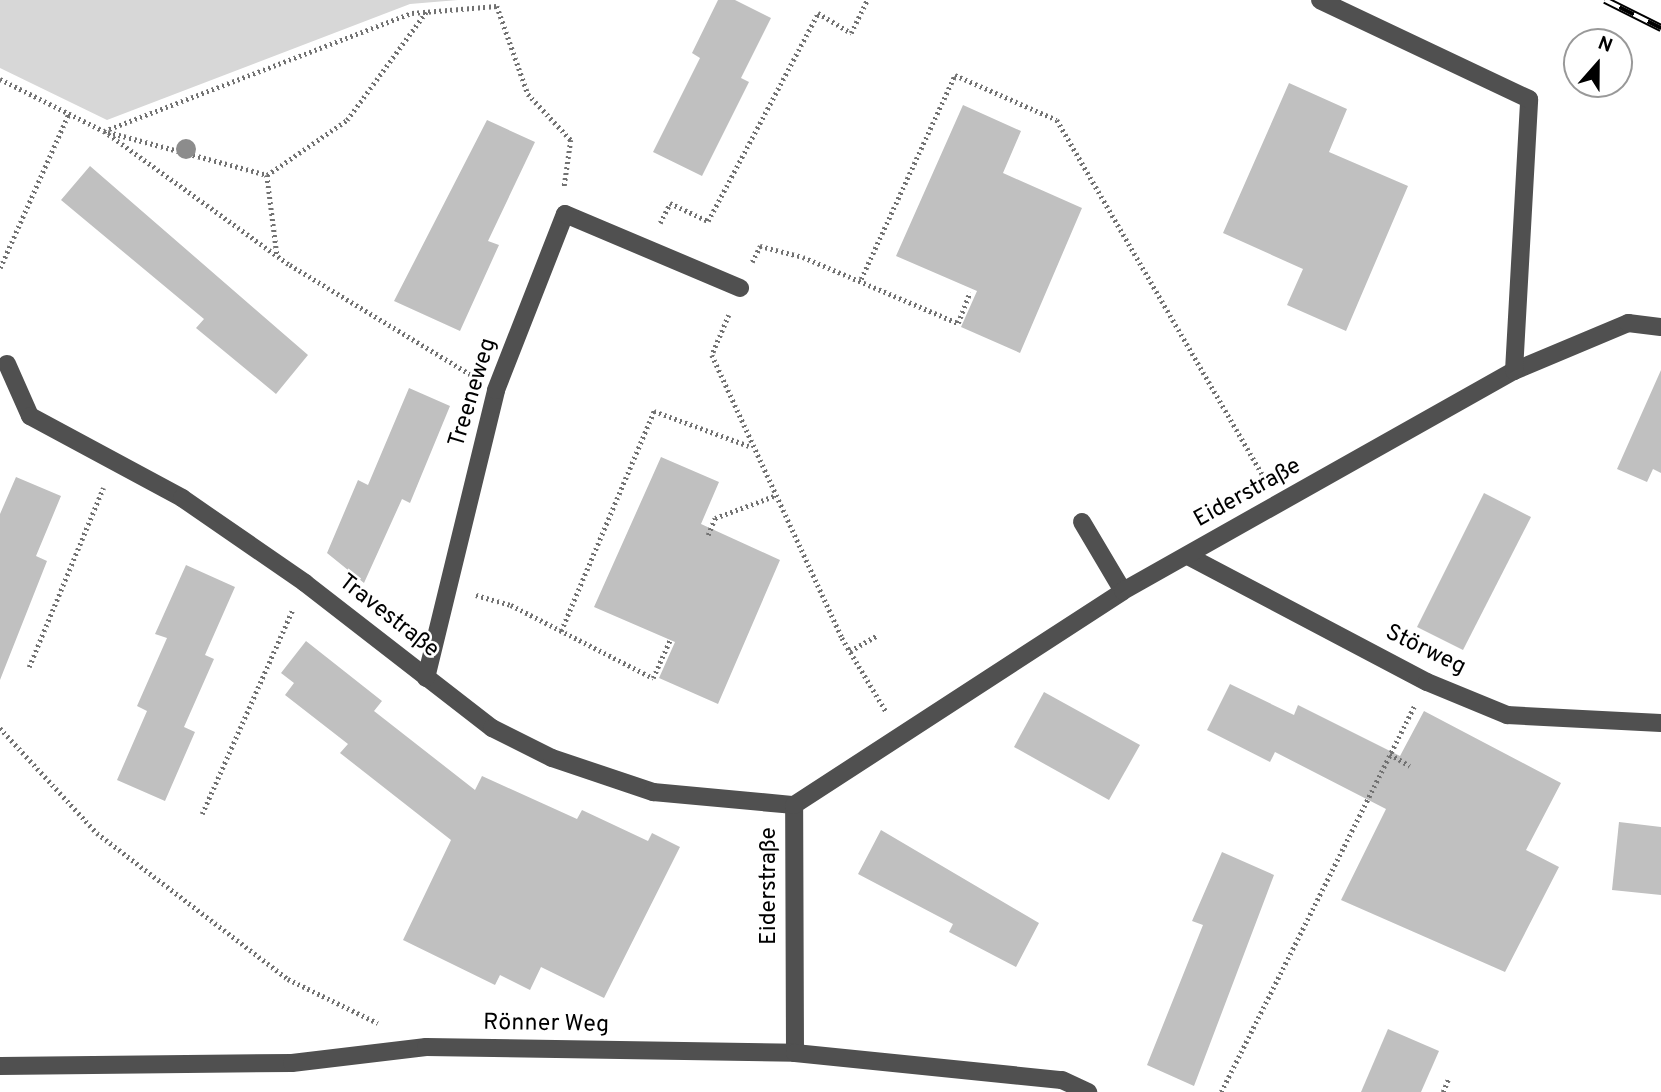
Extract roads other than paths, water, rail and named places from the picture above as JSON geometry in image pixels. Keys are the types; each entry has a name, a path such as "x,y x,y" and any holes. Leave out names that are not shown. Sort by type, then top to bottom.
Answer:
{"street":[{"path":"1320,0 1529,99 1514,371"},
{"name":"Treeneweg","path":"426,678 496,390 565,214 740,288"},
{"name":"Eiderstraße","path":"794,1053 794,805 1123,591 1514,371 1628,323 1661,327"},
{"name":"Travestraße","path":"7,364 30,416 182,498 304,583 492,728 600,777 653,792 794,805"},
{"path":"1082,522 1123,591"},
{"name":"Störweg","path":"1188,556 1427,682 1507,715 1661,723"},
{"name":"Rönner Weg","path":"0,1066 292,1063 426,1047 794,1053 1062,1080 1088,1092"}],"railway":[{"path":"1605,0 1661,28"}]}
